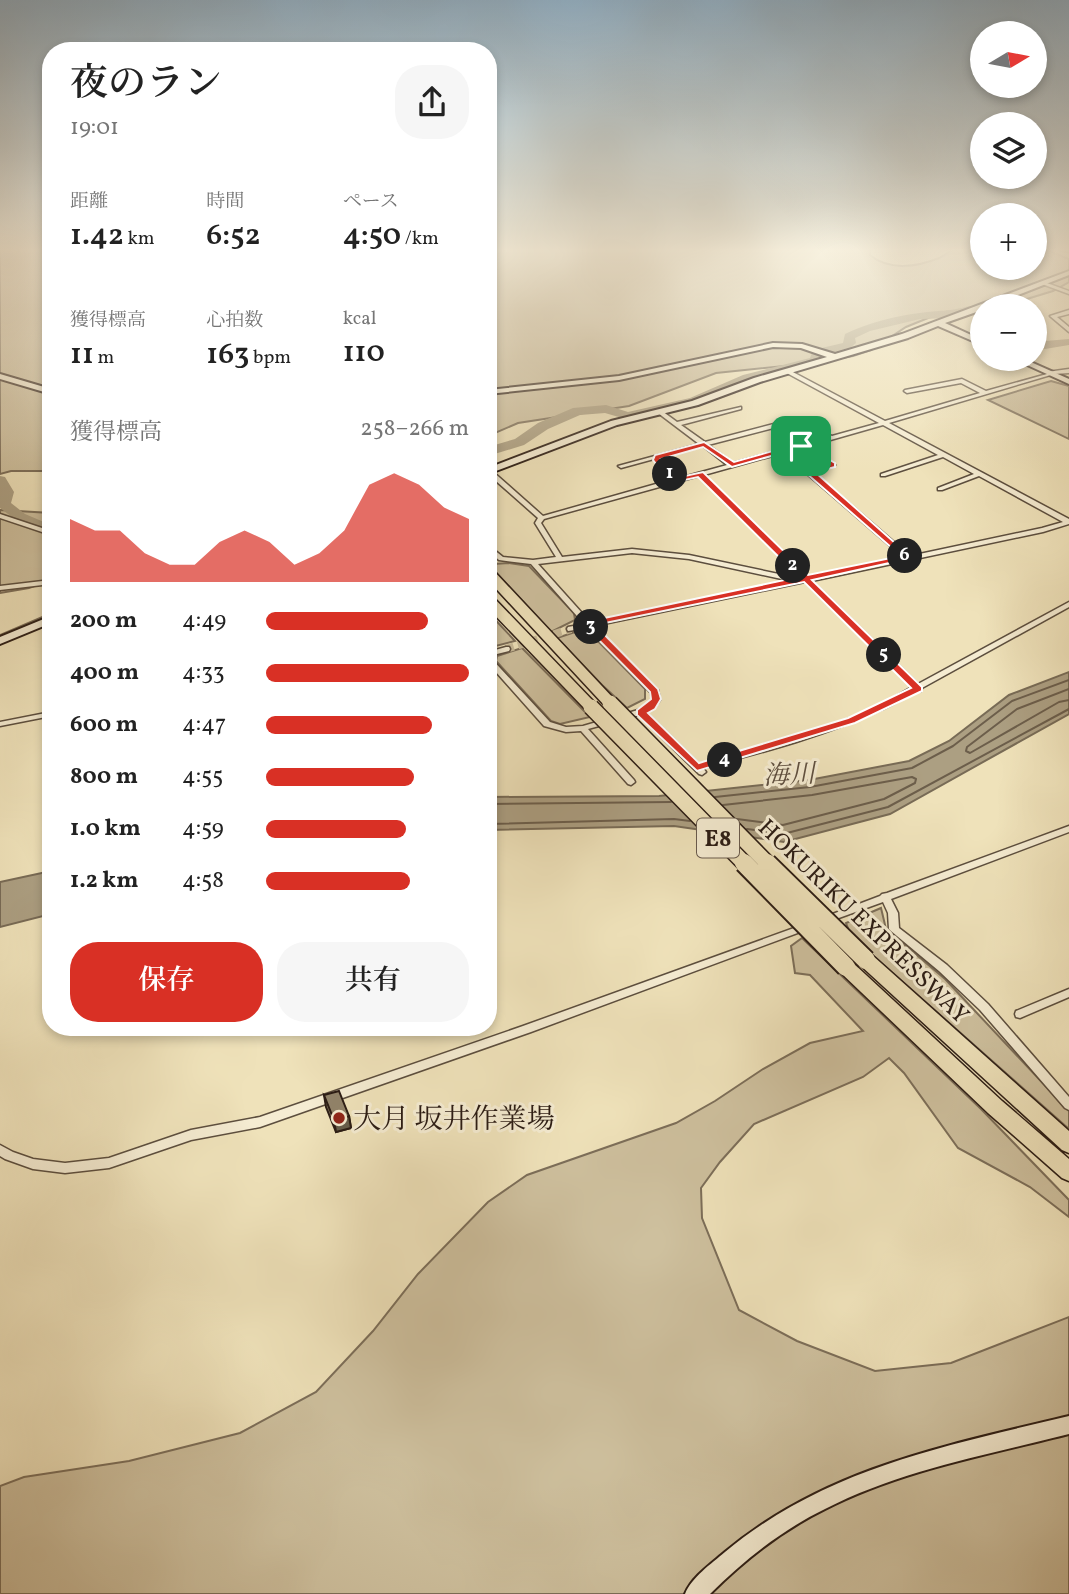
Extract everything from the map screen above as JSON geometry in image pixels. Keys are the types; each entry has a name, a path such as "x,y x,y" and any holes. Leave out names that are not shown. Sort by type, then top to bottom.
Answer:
{"highway":[{"name":"HOKURIKU EXPRESSWAY","path":"497,579 610,703 731,828 866,960 1069,1144"},
{"name":"HOKURIKU EXPRESSWAY","path":"497,609 846,967 995,1107 1069,1172"}],"main road":[{"path":"836,357 940,324"}],"street":[{"path":"940,324 970,337"},
{"path":"497,391 628,376 778,344 802,346 836,357"},
{"path":"497,467 604,427 695,403 836,357"},
{"path":"787,371 1069,522"},
{"path":"1045,371 1069,382"},
{"path":"560,559 538,523 542,518 884,423 1050,373 1069,371"},
{"path":"0,376 42,389"},
{"path":"907,391 962,381 985,393"},
{"path":"677,424 739,408"},
{"path":"660,412 732,465"},
{"path":"621,466 789,422 800,427 817,428 831,438"},
{"path":"801,446 832,465 809,471"},
{"path":"785,451 908,558"},
{"path":"883,475 943,455"},
{"path":"658,456 657,460 674,481"},
{"path":"700,474 802,579 918,689"},
{"path":"940,489 979,474"},
{"path":"497,477 542,518"},
{"path":"0,516 42,530"},
{"path":"571,629 1043,530 1069,522"},
{"path":"497,556 500,559 533,562 632,551 689,557 802,579"},
{"path":"497,562 500,559"},
{"path":"497,666 547,724 566,730 641,712 656,699 655,692 588,624 533,562"},
{"path":"0,588 42,583"},
{"path":"641,712 699,770 852,720 918,689 1069,604"},
{"path":"0,641 42,622"},
{"path":"497,652 506,649"},
{"path":"0,724 42,716"},
{"path":"583,728 631,782"},
{"path":"0,1150 33,1164 65,1168 109,1163 191,1135 260,1122 769,942 885,896 1069,829"},
{"path":"885,896 893,913 894,929 943,968 984,1007 1069,1105"},
{"path":"1020,1014 1069,993"},
{"path":"695,1594 722,1567 765,1532 837,1492 898,1469 1069,1425"}],"shaded area":[{"path":"0,323 42,323 42,471 11,471 0,474"},
{"path":"497,323 915,323 871,350 853,356 814,363 716,373 629,406 518,423 497,432"},
{"path":"1051,381 1069,386 1069,439 988,400"},
{"path":"0,510 42,512 42,583 0,593"},
{"path":"497,564 529,566 574,613 575,620 551,632 497,574"},
{"path":"497,622 515,641 497,646"},
{"path":"581,630 588,631 645,689 645,699 627,708 557,638"},
{"path":"522,648 590,717 560,724 551,721 497,662 497,656"},
{"path":"881,908 886,929 945,979 1069,1111 1069,1129 851,936 846,923"},
{"path":"802,938 981,1109 1069,1200 1069,1217 1030,1187 958,1148 904,1073 889,1058 863,1077 754,1124 701,1188 702,1218 739,1310 797,1341 875,1371 951,1363 1069,1317 1069,1594 0,1594 0,1486 24,1477 129,1461 240,1433 316,1392 373,1331 418,1274 488,1202 527,1175 676,1123 810,1043 863,1031 810,975 795,973 791,946"}],"water":[{"path":"1069,672 1069,714 890,814 784,842 674,826 497,830 497,797 659,796 809,780 909,761 949,741 1009,695"},
{"path":"42,873 42,916 0,927 0,882"}],"building":[{"path":"339,1091 349,1116 334,1120 324,1095"}],"waterway":[{"path":"497,448 519,442 543,426 578,411 606,409 629,416 693,401 747,378 816,360 817,353 850,343 849,336 866,328 887,323"},
{"path":"1047,345 1069,342"},
{"path":"0,480 7,492 4,504 20,517 42,527"},
{"path":"0,636 42,618"}],"tunnel":[{"path":"506,649 571,629"}],"place":[{"name":"大月 坂井作業場","path":"339,1118"}],"route":[{"path":"801,446 732,465 704,444 658,456 657,460 674,481 700,474 806,579 588,624 655,692 656,699 641,712 697,767 852,720 918,689 806,579 908,558 809,471 832,465 801,446"}],"water label":[{"name":"海川","path":"789,774"}]}
